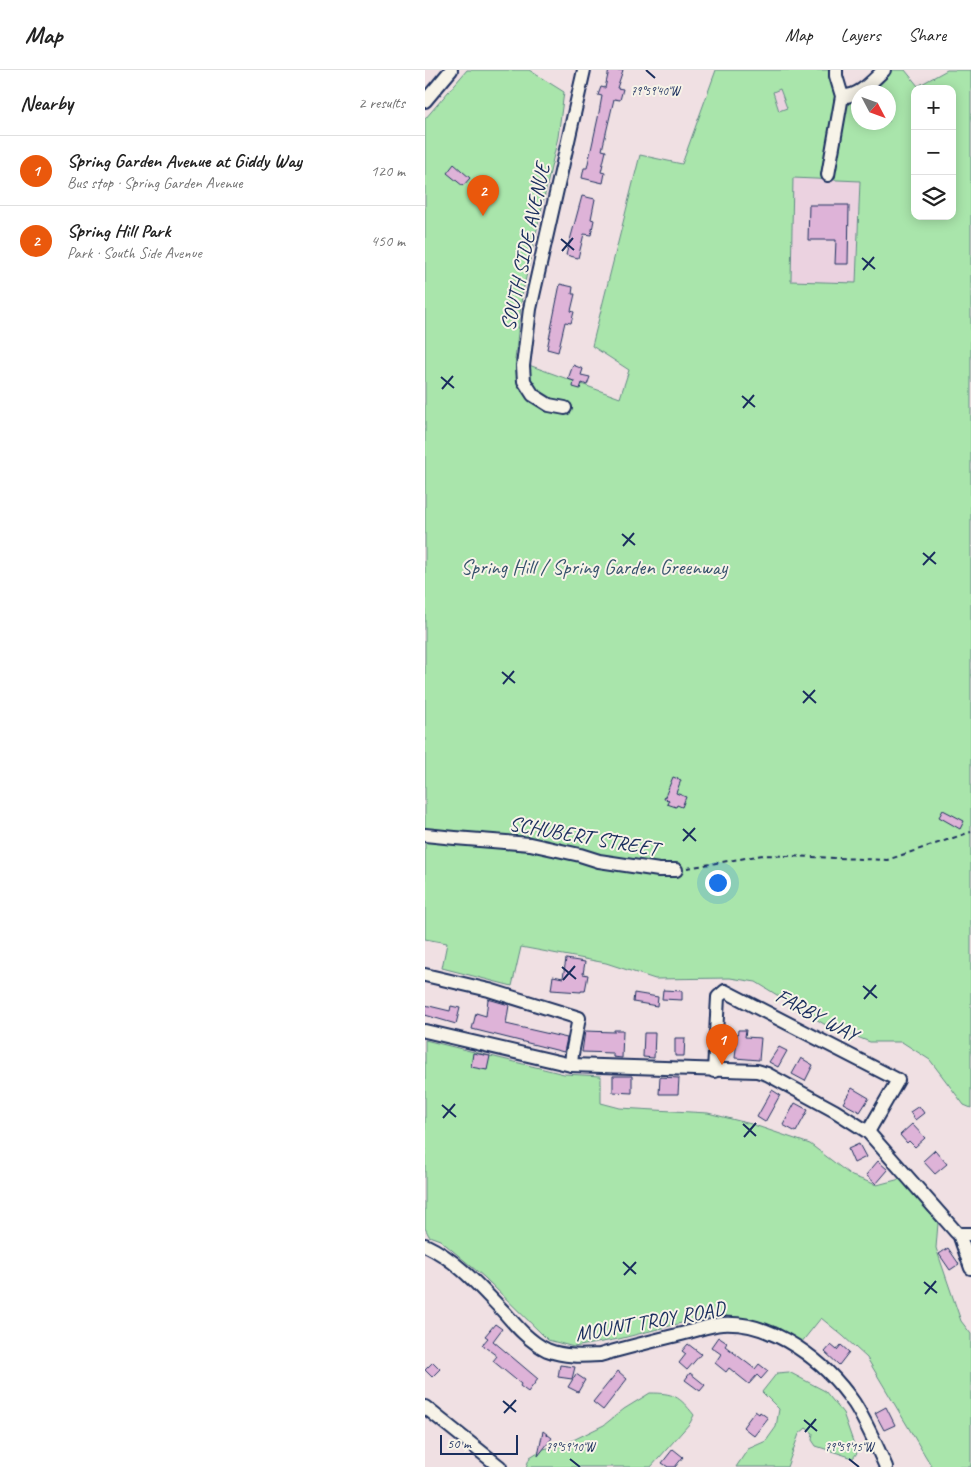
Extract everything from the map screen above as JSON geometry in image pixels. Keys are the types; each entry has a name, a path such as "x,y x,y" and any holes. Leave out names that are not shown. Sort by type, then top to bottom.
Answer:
{"street":[{"path":"425,101 451,70"},
{"name":"SOUTH SIDE AVENUE","path":"565,408 549,405 533,395 524,382 523,366 530,309 584,70"},
{"path":"828,175 842,96 836,70"},
{"path":"842,96 852,96 884,70"},
{"name":"SCHUBERT STREET","path":"425,834 530,844 599,861 659,870 676,870"},
{"path":"425,975 489,990 579,1018 571,1065"},
{"name":"FARBY WAY","path":"714,1071 718,997 725,991 731,992 898,1080 868,1132"},
{"path":"425,1031 571,1065 757,1072 767,1074 835,1111 868,1132 965,1234 971,1268"},
{"name":"MOUNT TROY ROAD","path":"425,1245 453,1261 534,1342 563,1355 580,1357 600,1355 721,1324 747,1326 779,1336 816,1362 837,1382 854,1403 869,1428 886,1467"},
{"path":"425,1407 500,1467"}],"path":[{"name":"SCHUBERT STREET","path":"676,870 763,854 887,860 971,832"}],"shaded area":[{"path":"780,89 787,108 779,111 773,91"},
{"path":"793,178 860,180 856,284 791,281"}],"green space":[{"name":"Spring Hill / Spring Garden Greenway","path":"467,70 529,70 564,92 558,137 522,295 515,360 620,398 629,370 592,346 640,155 682,164 716,70 832,70 837,99 851,98 851,130 896,130 896,85 873,85 891,70 905,70 917,85 911,85 911,220 956,220 956,85 920,85 947,70 971,70 971,1108 964,1105 930,1060 902,1042 870,1042 824,1024 756,982 730,978 655,979 606,963 521,947 512,986 442,968 447,943 425,939 425,119","holes":["780,89 787,108 779,111 773,92","793,178 860,181 856,283 791,281"]},
{"path":"425,1040 564,1074 601,1076 601,1103 620,1108 708,1113 751,1124 810,1144 852,1176 877,1185 900,1179 938,1223 936,1248 961,1321 971,1334 971,1467 932,1467 867,1358 821,1318 801,1343 777,1327 722,1315 701,1318 619,1339 574,1347 548,1340 484,1277 440,1240 429,1236 425,1228"},
{"path":"789,1372 825,1391 843,1413 857,1453 853,1458 816,1446 812,1440 813,1433 806,1428 799,1434 787,1467 736,1467 748,1449 766,1441 776,1427 779,1409 762,1392 777,1373"},
{"path":"650,1393 675,1397 694,1415 690,1423 651,1467 526,1467 530,1457 543,1449 563,1445 604,1425 624,1409"}],"building":[{"path":"609,70 623,70 617,88 623,89 620,100 614,99 602,150 606,151 601,172 605,173 603,183 582,178 584,168 587,168 598,118 602,96 598,95 601,87 605,88"},
{"path":"454,164 470,178 463,186 447,173"},
{"path":"582,196 595,199 591,219 594,220 591,235 584,234 578,258 566,255"},
{"path":"809,205 849,205 848,264 835,264 836,240 808,240"},
{"path":"560,284 573,287 572,294 575,294 571,311 574,312 571,323 565,322 558,352 547,349"},
{"path":"573,365 583,369 581,375 590,377 587,385 582,383 580,389 573,387 574,381 568,379"},
{"path":"673,777 681,780 676,793 686,797 682,807 667,804 669,800 664,799"},
{"path":"943,810 964,821 960,829 939,817"},
{"path":"566,959 585,962 583,974 588,975 585,991 551,990 553,976 563,978"},
{"path":"663,990 682,991 682,1000 662,999"},
{"path":"634,993 658,997 657,1006 633,1002"},
{"path":"488,999 509,1005 506,1024 567,1038 564,1052 472,1029 476,1013 486,1016"},
{"path":"425,1005 450,1011 451,1006 460,1008 456,1024 425,1015"},
{"path":"614,1030 623,1030 622,1058 613,1057 613,1053 582,1052 585,1031 614,1032"},
{"path":"738,1030 746,1030 745,1037 761,1038 759,1060 735,1058"},
{"path":"644,1033 655,1033 654,1058 643,1057"},
{"path":"675,1038 685,1038 684,1056 675,1056"},
{"path":"779,1047 787,1051 778,1067 769,1062"},
{"path":"473,1053 490,1056 487,1070 471,1067"},
{"path":"801,1058 813,1065 805,1081 792,1074"},
{"path":"613,1076 632,1076 632,1093 613,1092"},
{"path":"660,1077 679,1078 678,1094 659,1094"},
{"path":"852,1088 869,1098 860,1112 843,1103"},
{"path":"772,1090 780,1095 765,1122 757,1117"},
{"path":"795,1103 808,1110 796,1132 783,1125"},
{"path":"919,1106 924,1113 915,1120 910,1112"},
{"path":"912,1124 925,1138 915,1147 909,1141 907,1143 900,1135"},
{"path":"859,1144 866,1157 854,1163 848,1149"},
{"path":"935,1150 947,1164 935,1174 923,1161"},
{"path":"878,1161 888,1170 876,1184 866,1175"},
{"path":"948,1248 959,1264 950,1270 939,1254"},
{"path":"495,1324 502,1329 493,1341 538,1379 528,1392 493,1361 497,1356 482,1345 488,1338 485,1336"},
{"path":"718,1337 727,1343 725,1346 755,1369 759,1364 768,1371 761,1379 757,1375 749,1384 729,1368 726,1372 715,1363 721,1354 711,1347"},
{"path":"688,1344 701,1354 687,1370 679,1363 686,1354 682,1351"},
{"path":"831,1345 837,1350 841,1345 849,1352 839,1365 825,1352"},
{"path":"433,1362 440,1369 432,1377 425,1370"},
{"path":"560,1365 575,1367 572,1379 558,1377"},
{"path":"618,1371 627,1379 603,1410 593,1402"},
{"path":"690,1373 705,1385 700,1391 685,1380"},
{"path":"576,1374 585,1380 578,1392 568,1387"},
{"path":"886,1407 895,1425 884,1430 875,1413"},
{"path":"755,1411 768,1418 754,1436 743,1427"},
{"path":"543,1431 552,1438 538,1456"},
{"path":"673,1449 683,1457 675,1467 668,1467 662,1463"}],"place":[{"name":"Spring Hill Park","path":"483,216"},
{"name":"Spring Garden Avenue at Giddy Way","path":"722,1065"}]}
